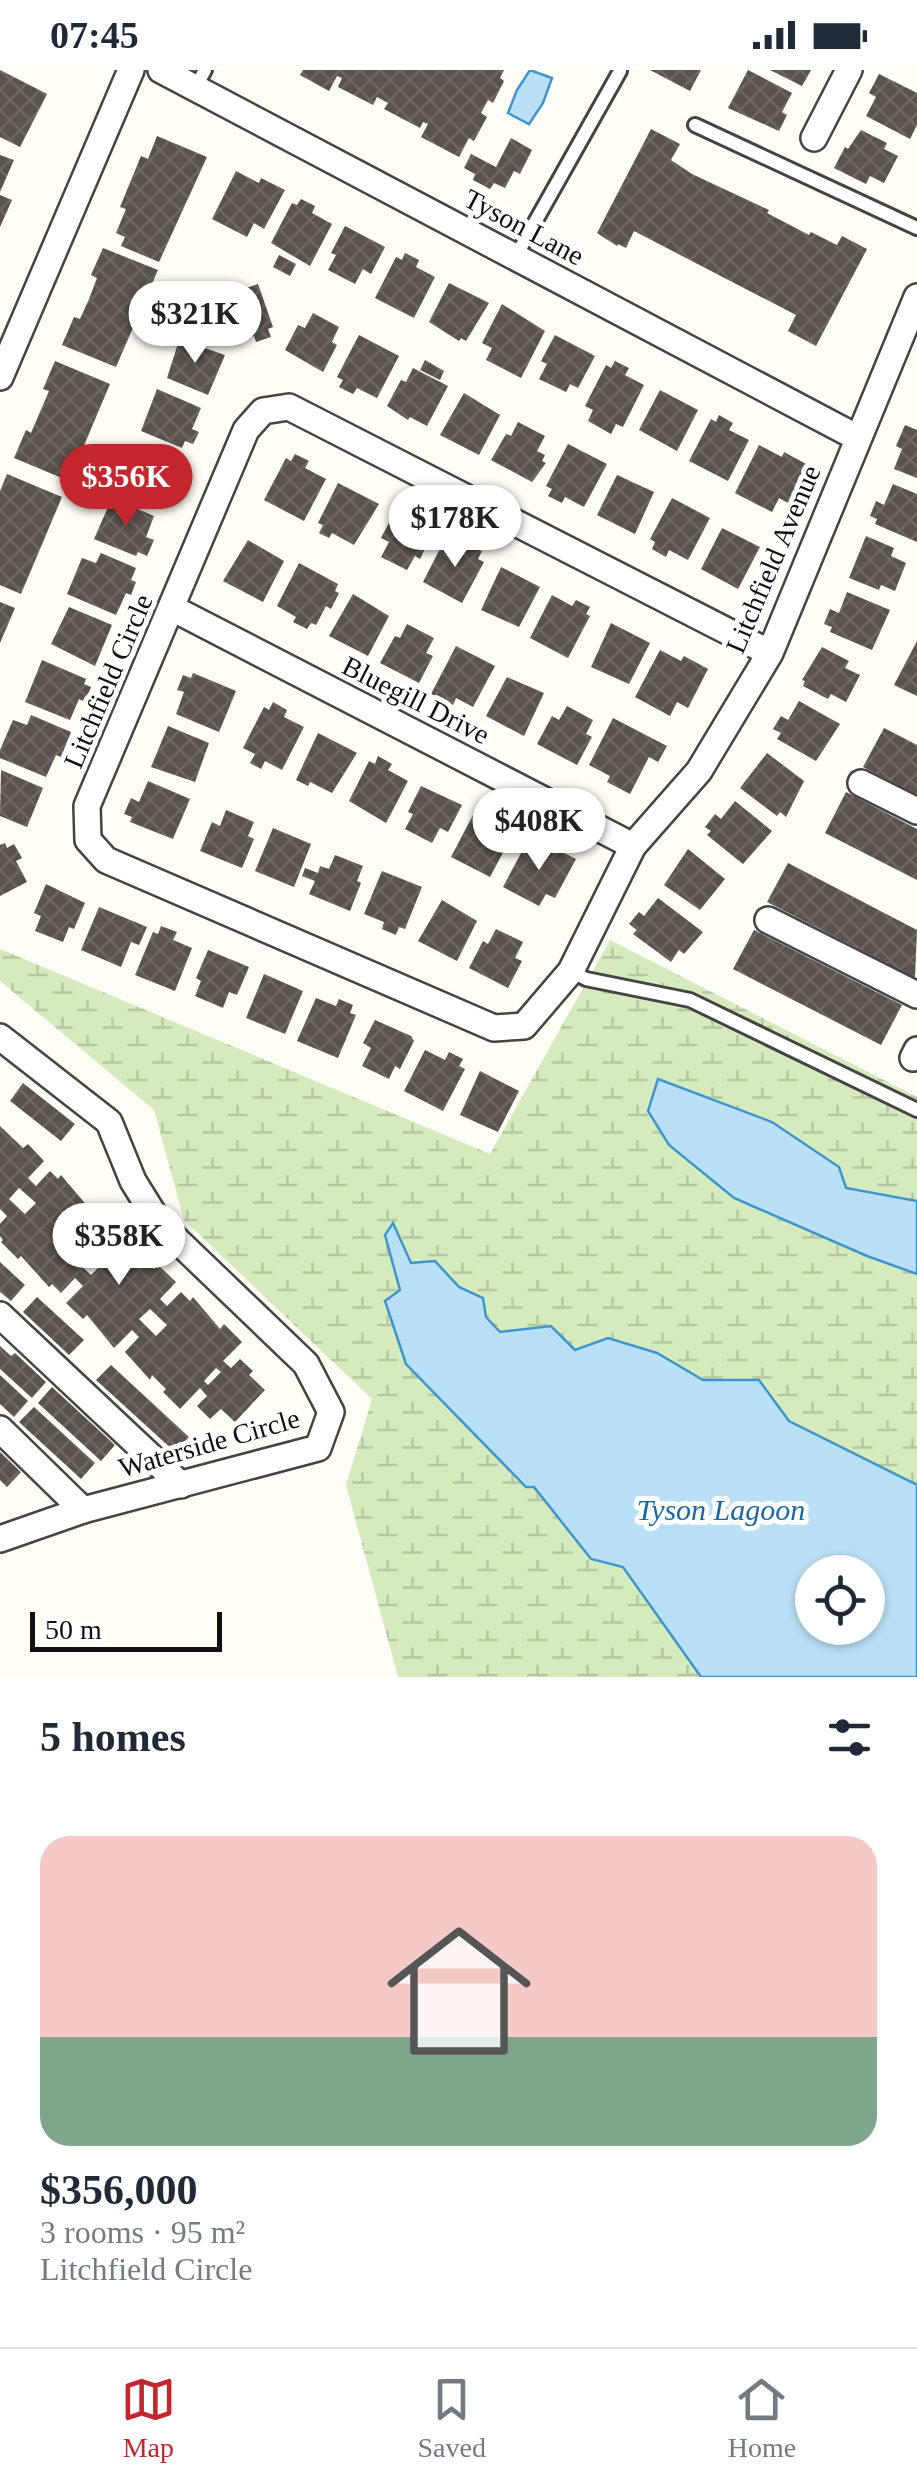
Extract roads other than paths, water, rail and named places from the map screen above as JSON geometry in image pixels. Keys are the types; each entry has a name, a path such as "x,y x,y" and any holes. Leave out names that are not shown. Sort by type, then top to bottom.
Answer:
{"street":[{"path":"0,376 131,70"},
{"name":"Tyson Lane","path":"161,70 200,79 516,256 858,438"},
{"path":"814,138 849,70"},
{"name":"Litchfield Avenue","path":"524,1026 571,971 633,846 699,772 770,653 917,297"},
{"name":"Litchfield Circle","path":"524,1026 494,1028 106,860 88,840 87,806 246,430 263,411 288,406 770,653"},
{"name":"Bluegill Drive","path":"172,608 633,846"},
{"path":"860,783 917,811"},
{"path":"768,920 917,995"},
{"name":"Waterside Circle","path":"0,1037 110,1122 133,1181 159,1223 306,1364 331,1412 318,1448 83,1510 0,1539"},
{"path":"0,1316 181,1485"},
{"path":"0,1429 83,1510"}],"lane":[{"path":"516,256 620,71"},
{"path":"695,124 917,228"},
{"path":"571,971 586,979 690,1000 917,1110"}],"water":[{"path":"530,70 552,78 543,103 529,124 508,113"},
{"path":"658,1079 772,1122 839,1167 846,1188 917,1201 917,1274 734,1198 669,1145 648,1111"},
{"name":"Tyson Lagoon","path":"393,1223 411,1263 435,1261 459,1287 483,1298 486,1317 500,1332 551,1326 575,1350 608,1338 657,1353 703,1380 759,1380 789,1421 917,1485 917,1677 701,1677 623,1567 591,1559 534,1487 526,1487 406,1364 385,1301 400,1290 385,1235"}]}
